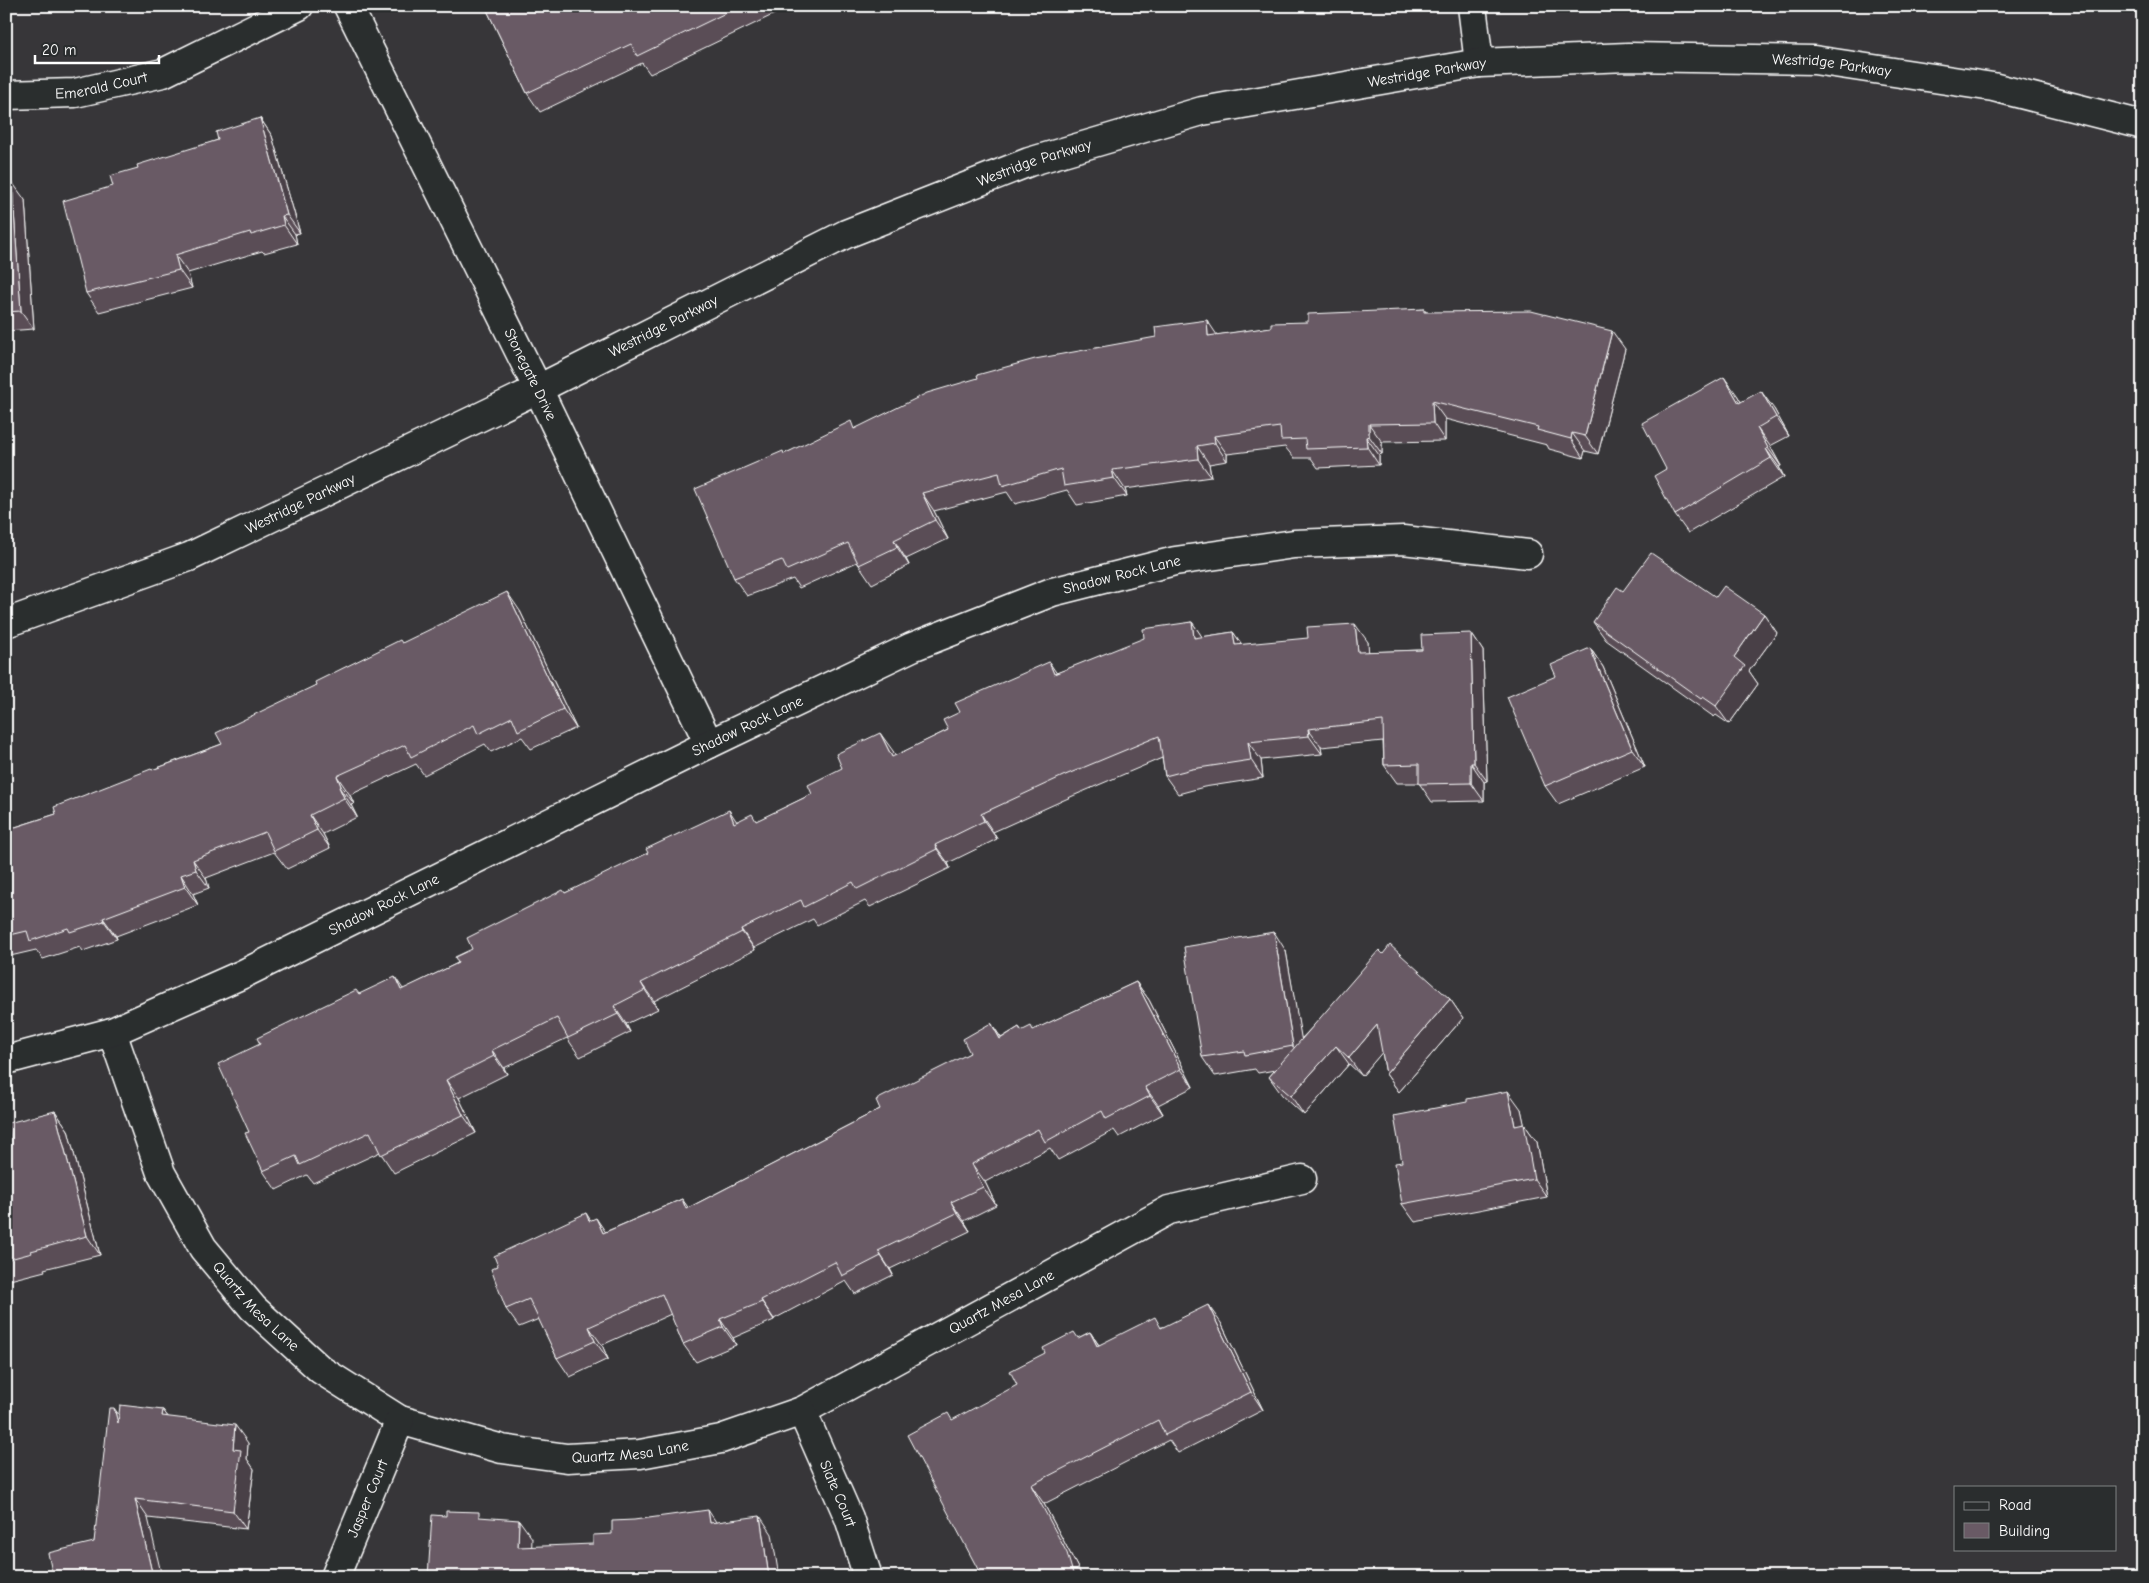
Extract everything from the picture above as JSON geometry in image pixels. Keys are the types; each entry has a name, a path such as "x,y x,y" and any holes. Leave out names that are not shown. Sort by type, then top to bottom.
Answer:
{"street":[{"name":"Emerald Court","path":"6,95 75,93 163,73 299,6"},
{"name":"Stonegate Drive","path":"348,6 538,389 709,744"},
{"path":"1472,6 1479,63"},
{"name":"Westridge Parkway","path":"6,623 189,557 538,389 846,234 1029,162 1202,111 1479,63 1628,57 1814,60 1993,87 2143,125"},
{"name":"Shadow Rock Lane","path":"6,1060 112,1032 243,974 709,744 912,647 1052,592 1175,561 1294,544 1403,540 1528,554"},
{"name":"Quartz Mesa Lane","path":"112,1032 161,1173 203,1248 252,1308 321,1370 400,1420 502,1449 567,1458 640,1454 721,1439 802,1412 1170,1210 1302,1179"},
{"name":"Slate Court","path":"802,1412 849,1518 868,1577"},
{"name":"Jasper Court","path":"335,1577 400,1420"}],"building":[{"path":"485,6 740,6 637,56 631,44 527,93"},
{"path":"260,118 287,215 282,216 284,225 251,235 250,232 175,255 179,270 86,293 63,201 113,186 110,176 138,168 137,165 218,140 216,132"},
{"path":"6,182 12,182 21,311 6,312"},
{"path":"1424,309 1424,312 1531,311 1612,331 1585,436 1572,433 1571,439 1537,430 1538,427 1432,401 1433,423 1369,424 1369,436 1366,437 1367,447 1306,449 1305,439 1281,440 1280,427 1214,436 1215,443 1197,446 1198,459 1112,470 1114,478 1064,486 1061,469 1002,486 999,473 922,493 935,520 894,540 897,547 859,565 848,543 787,570 782,560 734,578 695,489 783,451 784,454 851,421 854,429 927,393 978,378 977,375 1035,359 1156,337 1155,327 1207,320 1208,336 1271,327 1271,323 1308,322 1308,314"},
{"path":"1724,377 1739,403 1761,391 1776,417 1757,428 1768,448 1766,449 1771,458 1675,515 1654,476 1666,469 1642,423"},
{"path":"1651,553 1716,597 1724,586 1764,614 1734,657 1745,666 1716,706 1703,697 1701,699 1593,622 1617,587 1623,591"},
{"path":"507,592 563,709 518,731 512,717 478,734 474,725 411,757 405,745 337,776 344,798 310,815 317,830 274,851 265,832 193,860 196,870 181,875 185,887 103,918 104,921 70,932 68,928 30,941 27,931 6,936 6,830 56,814 54,807 151,769 222,744 216,733 316,685 315,682 400,640 402,643"},
{"path":"1192,622 1194,638 1233,632 1235,645 1308,638 1307,627 1355,624 1358,652 1422,650 1421,635 1471,633 1474,763 1471,763 1471,783 1419,784 1419,764 1384,765 1383,721 1308,729 1309,736 1248,742 1251,760 1192,769 1165,776 1159,736 1063,776 981,814 984,821 935,845 937,849 857,889 853,882 804,907 801,900 741,929 742,932 641,983 645,990 614,1006 618,1014 568,1038 557,1018 492,1050 494,1056 446,1080 463,1115 381,1155 370,1132 300,1165 296,1156 263,1171 245,1133 249,1132 218,1064 260,1044 257,1038 356,990 359,994 395,977 401,990 458,963 455,957 472,949 467,938 563,890 565,893 648,853 646,849 729,810 734,823 752,814 756,821 812,794 808,785 842,768 836,754 880,733 892,757 948,730 943,720 960,712 955,703 1049,662 1054,674 1144,638 1143,629"},
{"path":"1590,648 1632,749 1545,786 1507,697 1556,676 1551,665"},
{"path":"1274,932 1293,1046 1245,1055 1244,1051 1202,1057 1184,947"},
{"path":"1390,945 1450,999 1386,1074 1377,1025 1349,1058 1336,1046 1291,1096 1269,1077 1379,950 1383,954"},
{"path":"1136,982 1181,1069 1145,1087 1150,1096 1106,1119 1102,1111 1045,1142 1038,1129 972,1164 983,1187 951,1202 957,1213 878,1251 881,1256 842,1276 835,1262 761,1300 762,1302 720,1319 723,1327 683,1344 662,1294 589,1327 595,1341 557,1358 529,1299 506,1309 491,1269 498,1266 494,1256 586,1213 589,1221 596,1218 603,1233 682,1199 686,1209 880,1109 876,1100 970,1053 963,1039 991,1023 1000,1039 1019,1027 1021,1031 1031,1026 1033,1030"},
{"path":"1508,1091 1515,1126 1524,1124 1534,1179 1402,1204 1395,1163 1402,1162 1394,1116 1467,1102 1467,1099"},
{"path":"55,1111 87,1236 31,1251 32,1253 6,1260 6,1139 11,1138 8,1123"},
{"path":"1208,1305 1251,1392 1165,1435 1158,1420 1031,1485 1067,1553 1074,1577 982,1577 907,1435 948,1413 952,1420 1017,1385 1010,1371 1045,1353 1043,1348 1074,1332 1078,1338 1090,1332 1097,1346 1155,1317 1161,1328"},
{"path":"120,1405 163,1410 162,1416 235,1425 233,1449 241,1450 233,1511 135,1499 153,1577 53,1577 48,1553 94,1542 109,1408 114,1408 118,1423"},
{"path":"708,1510 710,1523 760,1516 769,1577 428,1577 432,1515 446,1516 446,1511 479,1512 479,1517 519,1520 518,1547 593,1544 593,1535 612,1534 612,1521 634,1520"}]}
